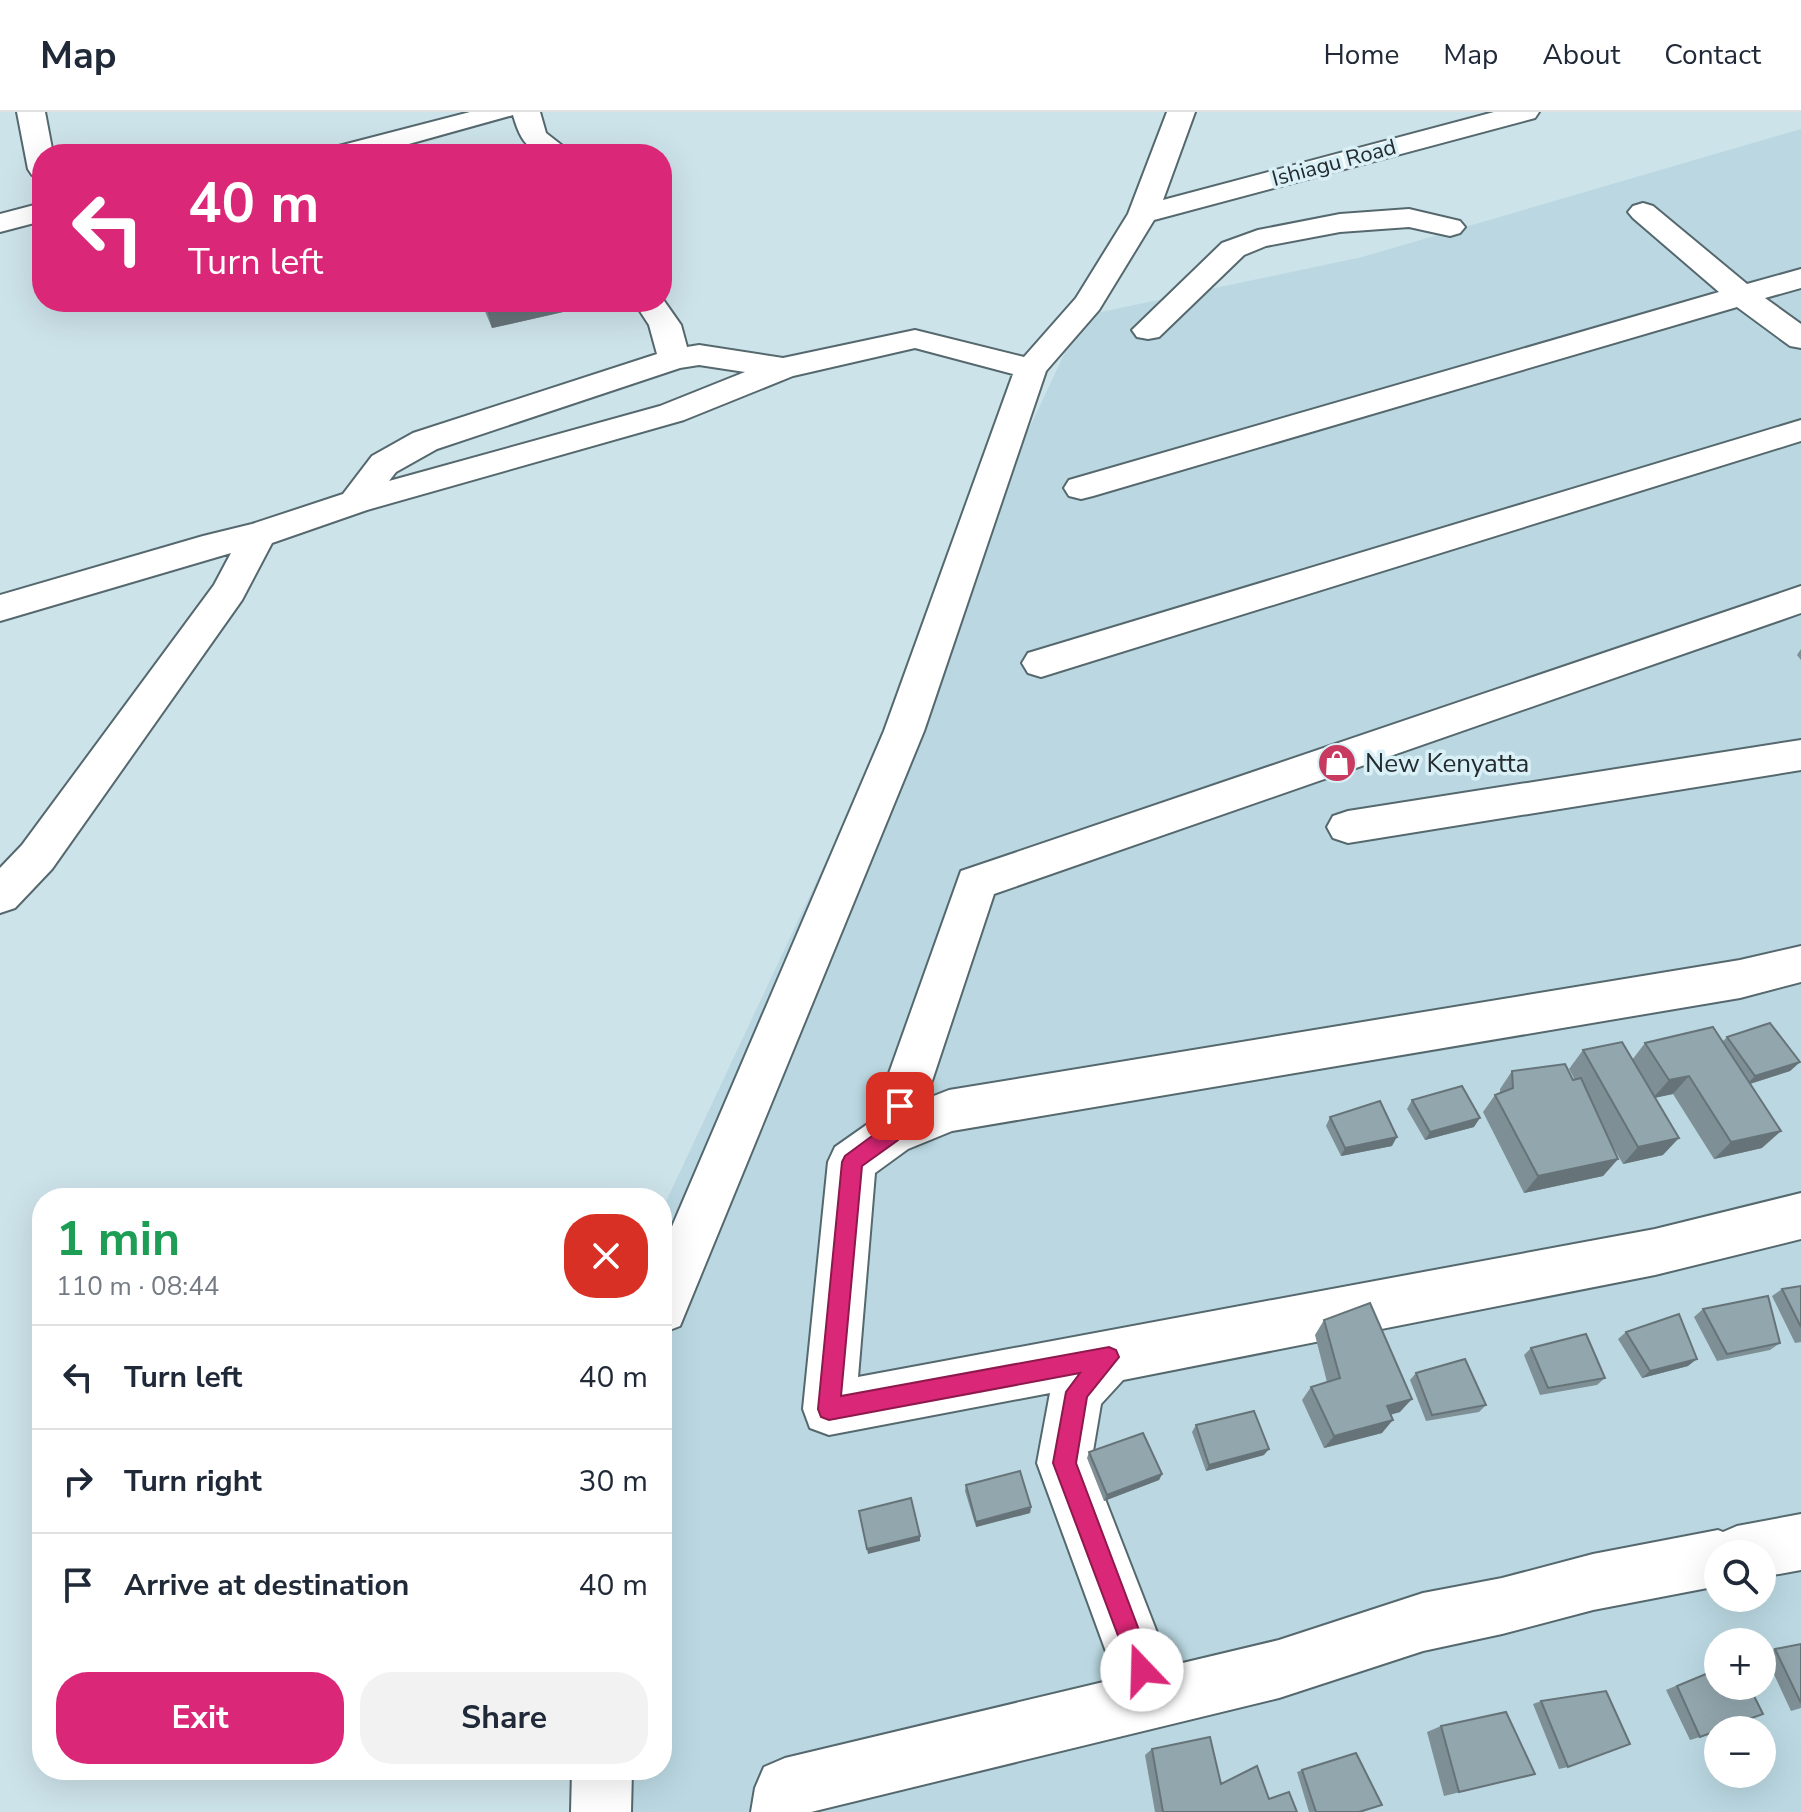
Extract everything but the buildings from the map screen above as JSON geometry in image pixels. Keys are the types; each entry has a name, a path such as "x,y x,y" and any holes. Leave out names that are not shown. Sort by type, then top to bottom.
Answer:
{"street":[{"path":"31,112 37,144"},
{"path":"379,144 502,112"},
{"path":"526,112 533,137 544,144"},
{"path":"672,1285 904,731 1031,369 1088,303 1143,214 1181,112"},
{"name":"Ishiagu Road","path":"1143,214 1525,112"},
{"path":"19,217 32,198"},
{"path":"1643,212 1742,296 1801,339"},
{"path":"1148,330 1233,249 1258,239 1340,223 1409,218 1450,227"},
{"path":"1081,488 1801,278"},
{"path":"656,312 665,325 674,359"},
{"path":"0,608 216,544 258,535 355,502 672,413 783,368 915,339 1031,369"},
{"path":"355,502 384,464 425,441 674,359 699,355 783,368"},
{"path":"1041,663 1801,430"},
{"path":"0,896 37,857 229,591 258,535"},
{"path":"891,1134 976,883 1801,599"},
{"path":"1348,827 1801,755"},
{"path":"1801,964 1740,979 949,1111 891,1134 852,1162 829,1409 1640,1255 1801,1216"},
{"path":"1109,1357 1077,1392 1064,1463 1153,1699"},
{"path":"1776,1547 1801,1542"},
{"path":"781,1812 785,1788 1279,1669 1423,1622 1502,1606 1593,1582 1704,1561"},
{"path":"601,1812 602,1780"}],"shaded area":[{"name":"New Kenyatta","path":"1801,129 1801,1812 580,1812 581,1780 672,1780 672,1189 1082,316 1362,257"}],"place":[{"name":"New Kenyatta","path":"1337,763"}],"route":[{"path":"900,1106 891,1134 852,1162 829,1409 1109,1357 1077,1392 1064,1463 1142,1670"}]}
